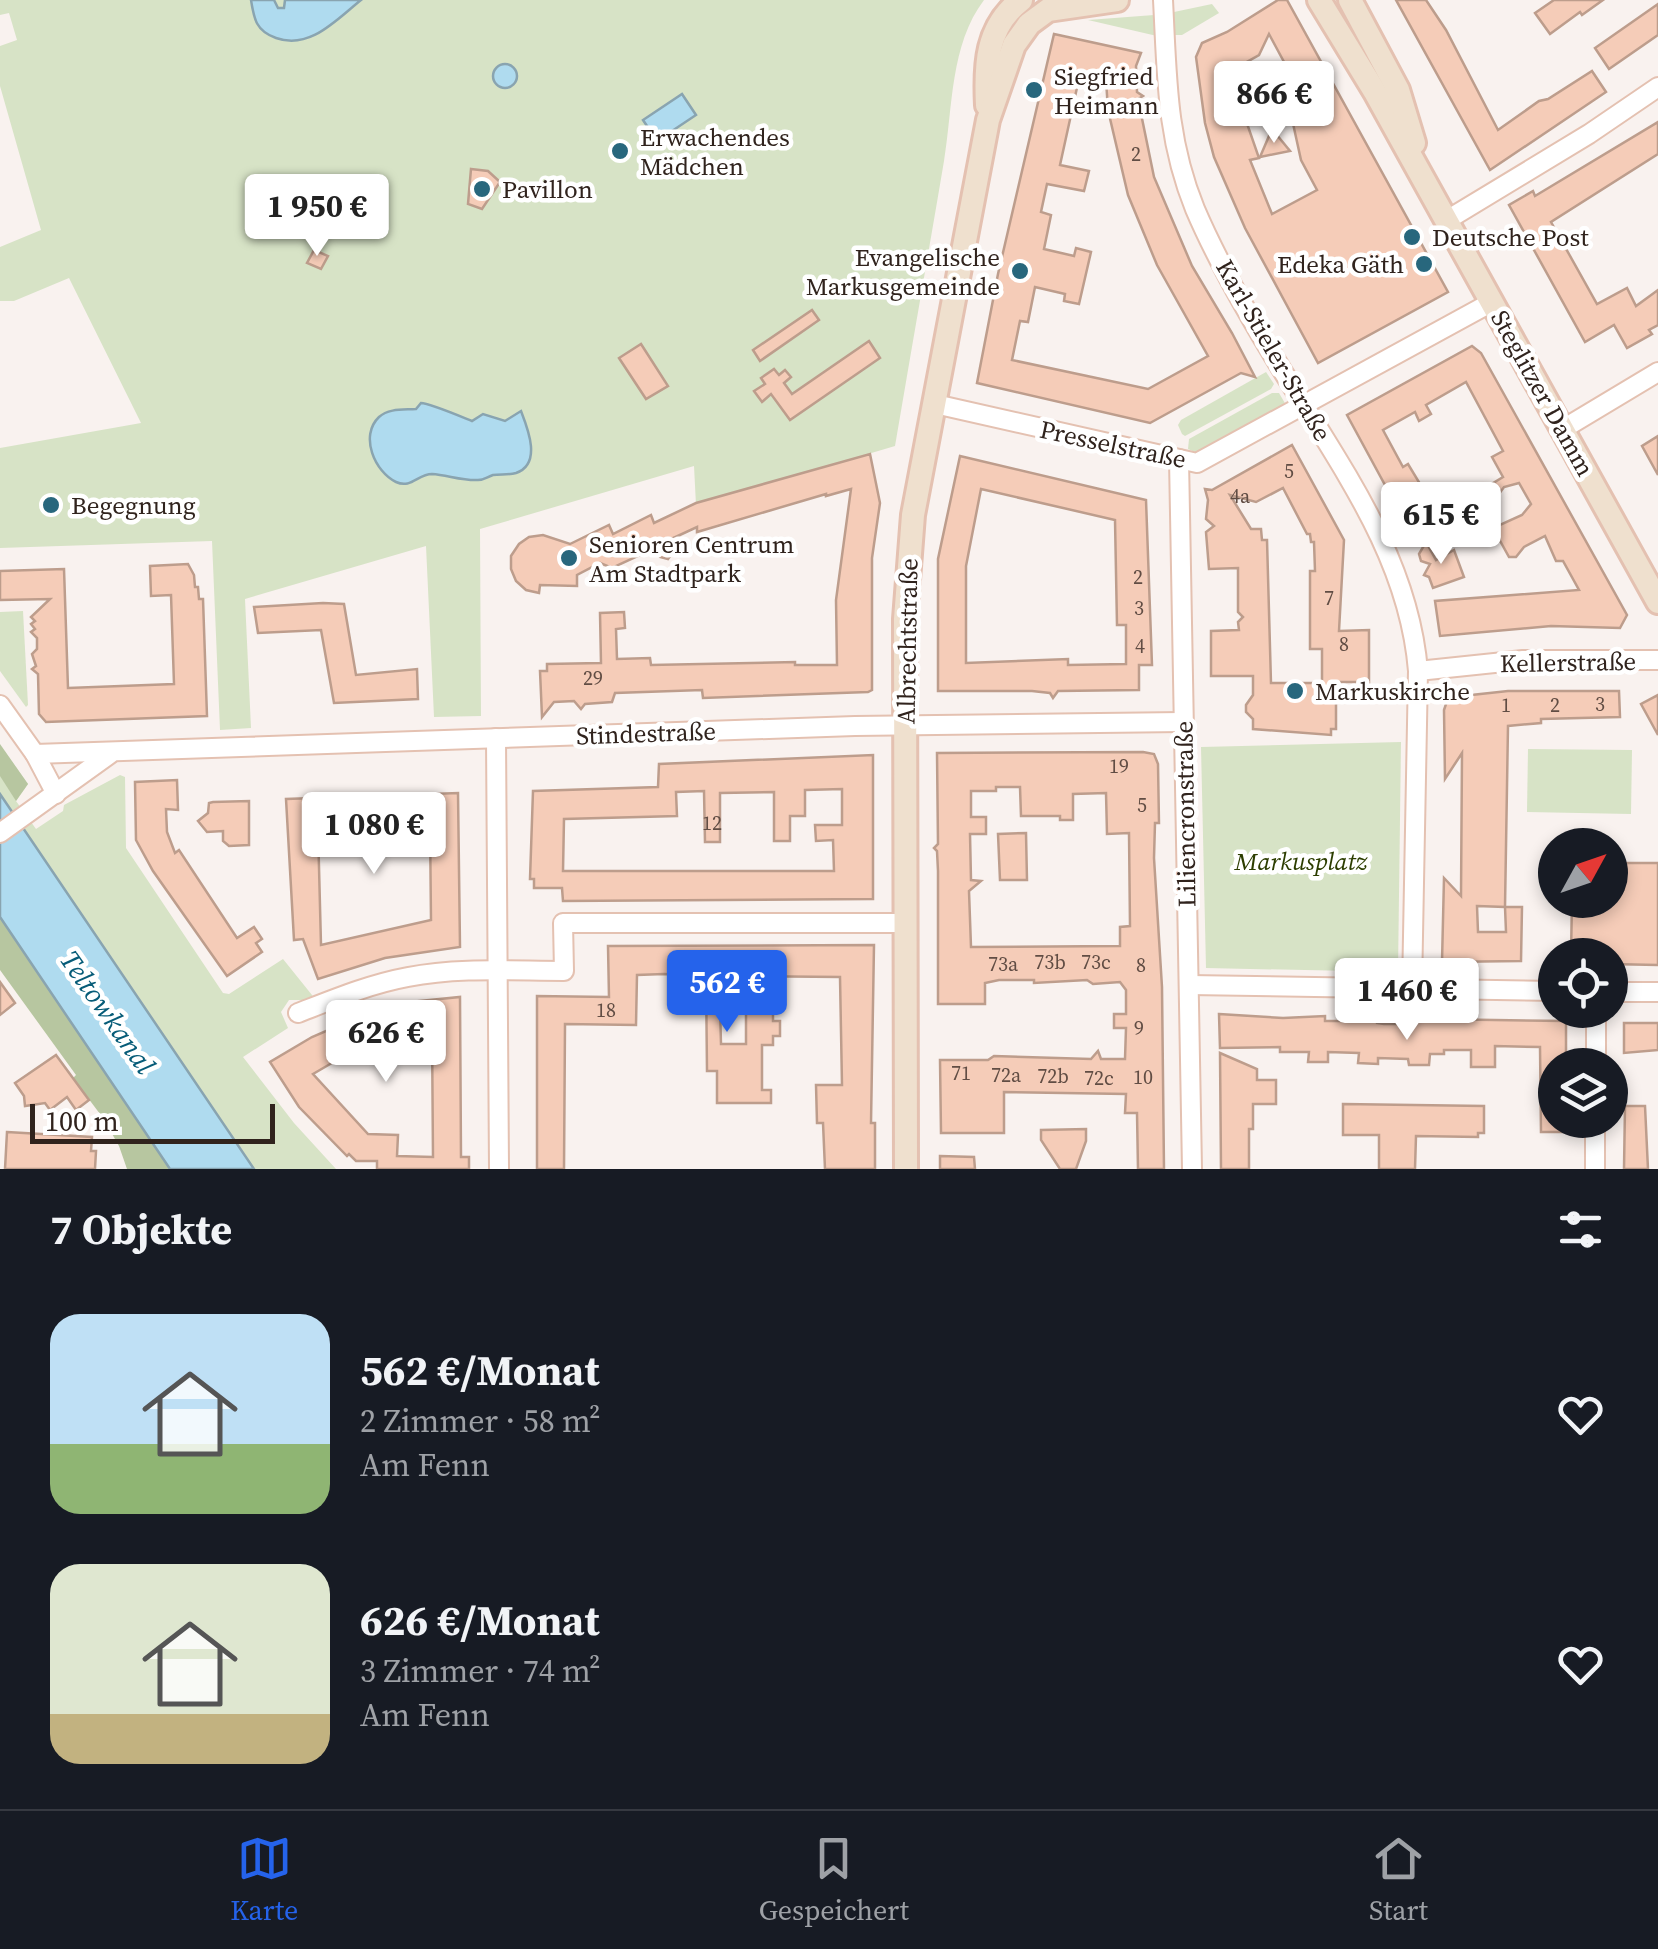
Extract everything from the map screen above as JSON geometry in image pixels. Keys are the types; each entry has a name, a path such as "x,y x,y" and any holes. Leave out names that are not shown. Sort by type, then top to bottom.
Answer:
{"street":[{"path":"988,120 989,46 1001,20 1021,0"},
{"path":"988,120 1014,45 1029,24 1057,8 1117,0"},
{"name":"Karl-Stieler-Straße","path":"1163,0 1166,97 1189,192 1216,250 1394,563 1414,628 1418,671 1412,989"},
{"name":"Steglitzer Damm","path":"1319,0 1427,184 1658,602"},
{"name":"Steglitzer Damm","path":"1350,0 1398,90 1427,184"},
{"path":"1446,220 1658,87"},
{"name":"Albrechtstraße","path":"906,1169 905,725 909,539 988,120"},
{"name":"Presselstraße","path":"935,404 1196,463 1492,302"},
{"path":"1562,429 1658,372"},
{"name":"Liliencronstraße","path":"1180,459 1192,1169"},
{"name":"Kellerstraße","path":"1418,671 1523,660 1658,660"},
{"path":"0,704 36,754 56,794"},
{"name":"Stindestraße","path":"36,754 905,725 1183,722"},
{"path":"496,738 499,1169"},
{"path":"0,833 110,754"},
{"path":"298,1014 346,994 410,976 564,971 563,923 905,923"},
{"path":"1189,986 1538,991"},
{"path":"1628,992 1658,992"},
{"path":"1595,1138 1595,1169"}],"green space":[{"path":"0,0 984,0 959,56 895,446 696,505 694,466 480,529 481,716 434,717 426,546 245,599 251,728 220,730 212,541 0,548 0,448 141,423 69,278 14,301 0,301 0,247 41,230 0,86 0,46 17,40 9,13 0,15"},
{"path":"1212,4 1219,13 1182,35 1172,35 1174,12"},
{"path":"1154,15 1157,36 1088,20"},
{"path":"1266,372 1274,384 1271,389 1185,436 1182,434 1178,425 1181,420"},
{"path":"1272,393 1279,393 1286,405 1197,453 1188,449 1189,439"},
{"path":"23,611 26,707 0,671 0,612"},
{"name":"Markusplatz","path":"1401,742 1398,972 1206,968 1201,747"},
{"path":"0,744 28,784 16,801 0,776"},
{"path":"0,745 28,784 16,801 36,829 63,811 64,805 120,775 125,777 126,848 223,993 229,994 283,959 316,1000 289,1000 281,1012 288,1028 243,1057 336,1169 254,1169 0,794"},
{"path":"1528,749 1632,750 1631,814 1527,812"},
{"path":"0,917 170,1169 127,1169 103,1118 73,1078 76,1075 0,970"}],"water":[{"path":"251,0 274,0 278,8 284,8 285,0 361,0 322,31 288,41 260,28"},
{"path":"505,64 517,76 505,88 493,76"},
{"path":"682,94 696,115 657,141 643,120"},
{"path":"421,403 472,421 483,414 505,421 521,411 531,445 529,462 516,473 480,480 432,474 406,484 396,482 376,462 370,434 383,414 416,409"},
{"name":"Teltowkanal","path":"0,794 254,1169 170,1169 0,917"}],"building":[{"path":"1278,0 1287,0 1448,292 1318,363 1245,228 1214,157 1196,57 1202,43","holes":["1269,34 1312,114 1292,119 1301,160 1317,190 1272,214 1250,160 1259,158 1245,110 1239,104 1247,97 1235,89 1241,82 1238,67 1259,55"]},
{"path":"1396,0 1426,0 1498,130 1592,71 1606,92 1490,170"},
{"path":"1554,0 1603,0 1550,34 1535,13"},
{"path":"1658,4 1658,35 1609,69 1595,48"},
{"path":"1054,34 1141,53 1136,66 1137,92 1143,96 1138,99 1154,177 1192,266 1255,377 1241,373 1150,423 977,383","holes":["1080,74 1106,80 1108,110 1128,195 1157,265 1208,356 1148,389 1012,360 1020,321 1028,322 1035,287 1065,294 1064,301 1079,304 1091,252 1076,248 1074,256 1044,249 1051,215 1041,212 1047,184 1084,191 1089,171 1060,165"]},
{"path":"1658,122 1658,154 1551,222 1597,304 1627,288 1636,306 1658,290 1658,325 1649,330 1652,334 1627,348 1614,325 1585,342 1509,205 1533,191 1535,196"},
{"path":"1272,129 1290,151 1260,157"},
{"name":"Pavillon","path":"471,169 488,171 500,182 482,209 468,204"},
{"path":"314,250 328,256 321,269 307,263"},
{"path":"812,310 819,320 760,361 753,350"},
{"path":"869,341 880,358 790,420 771,394 762,402 754,391 765,384 761,378 774,369 779,375 785,370 791,377 784,383 792,394"},
{"path":"641,344 668,386 646,399 619,358"},
{"path":"1472,346 1481,353 1627,615 1620,628 1551,626 1440,636 1435,601 1579,590 1563,561 1556,561 1545,536 1524,547 1516,557 1509,557 1493,528 1522,515 1531,504 1519,483 1504,487 1482,507 1475,494 1503,477 1492,457 1503,451 1466,382 1426,405 1431,414 1419,421 1415,412 1383,430 1403,467 1408,464 1446,527 1417,544 1347,415"},
{"path":"1658,436 1658,475 1642,446"},
{"path":"1292,445 1344,540 1339,631 1369,630 1369,695 1358,682 1336,682 1336,729 1331,729 1331,735 1253,729 1246,705 1253,695 1253,676 1211,676 1211,631 1239,630 1238,622 1243,617 1238,612 1238,568 1209,569 1206,532 1214,526 1206,519 1205,489 1212,490","holes":["1283,488 1314,542 1315,571 1310,571 1310,649 1322,649 1322,683 1271,683 1267,540 1262,540 1261,529 1251,529 1230,495 1256,502"]},
{"path":"870,454 880,503 872,558 872,690 703,698 702,690 615,693 612,702 585,704 581,709 574,701 554,702 542,717 540,671 547,671 547,664 601,663 600,613 624,612 625,628 616,629 617,659 650,658 651,665 837,665 836,600 851,489 697,532 697,527 669,540 673,552 668,559 660,557 655,548 612,568 600,563 577,575 577,586 540,585 539,593 526,590 511,569 511,556 519,544 529,537 543,535 570,544 609,525 613,534 651,515 654,523 696,503"},
{"path":"960,456 1146,500 1152,665 1139,665 1139,690 1058,691 1053,698 1050,693 1032,691 938,691 938,559","holes":["981,489 1115,520 1117,625 1126,625 1126,664 1068,665 1068,659 966,663 966,566"]},
{"path":"1426,542 1436,560 1454,550 1464,577 1433,588 1424,575 1430,564 1421,561 1419,554"},
{"path":"188,564 199,599 203,599 207,716 46,722 39,714 38,674 32,669 36,666 32,654 37,649 37,638 31,632 35,621 31,617 50,599 0,600 0,571 64,569 68,688 174,684 171,595 151,596 150,566"},
{"path":"344,604 356,675 417,669 418,699 334,703 321,630 258,633 254,607"},
{"path":"1508,691 1619,691 1620,717 1541,719 1541,723 1508,726 1505,907 1522,907 1521,961 1442,962 1444,878 1461,896 1462,753 1445,779 1444,710 1453,697","holes":["1477,906 1505,907 1506,932 1478,932"]},
{"path":"1658,695 1658,735 1641,704"},
{"path":"937,753 1154,754 1158,764 1159,823 1155,823 1154,858 1162,987 1164,1169 1138,1169 1137,1113 1125,1113 1126,1094 1004,1092 1004,1133 941,1133 940,1060 988,1060 994,1056 1091,1059 1098,1051 1101,1059 1125,1059 1126,1028 1114,1028 1114,1014 1126,1014 1126,990 1120,982 999,980 985,983 985,1004 938,1004 938,871 934,848 938,844","holes":["1020,787 1021,816 1060,816 1060,820 1073,820 1073,794 1106,793 1107,834 1129,833 1130,926 1120,927 1120,946 971,947 969,891 981,881 971,880 970,834 986,834 986,817 971,817 971,791"]},
{"path":"873,755 873,899 563,901 562,888 534,888 534,879 530,879 533,791 658,787 659,764","holes":["842,789 842,825 815,825 816,841 833,840 834,871 563,871 564,819 677,816 676,792 704,791 705,842 720,842 720,793 774,792 774,841 790,841 790,816 805,816 805,790"]},
{"path":"177,780 178,810 166,809 167,832 175,853 179,850 237,938 254,927 262,939 256,943 262,952 227,976 153,871 136,840 135,782"},
{"path":"458,793 460,947 385,958 318,979 303,939 294,940 286,799","holes":["430,825 431,920 321,945 318,828"]},
{"path":"249,801 249,845 229,846 223,841 223,831 207,832 198,821 208,813 209,803"},
{"path":"1026,833 1027,880 1000,880 998,834"},
{"path":"1628,863 1658,863 1658,965 1628,964 1628,938 1571,938 1572,918 1628,918"},
{"path":"874,945 871,1123 875,1123 875,1169 825,1169 823,1123 817,1123 816,1085 842,1085 840,977 734,976 734,1008 720,1007 721,1044 746,1044 746,1012 773,1012 773,1021 780,1021 780,1036 773,1036 773,1045 762,1045 762,1090 771,1090 771,1103 717,1103 717,1071 707,1071 706,976 664,974 637,975 636,1025 565,1024 564,1169 537,1169 537,996 609,997 608,946"},
{"path":"0,982 15,1003 0,1015"},
{"path":"460,997 461,1157 469,1157 469,1169 377,1169 377,1161 356,1161 299,1107 270,1062 312,1037 356,1018 410,1002","holes":["432,1030 433,1157 397,1156 398,1135 368,1134 313,1074 361,1046 362,1049 404,1032 405,1035"]},
{"path":"1219,1014 1325,1016 1325,1021 1354,1021 1354,1016 1365,1016 1376,1017 1377,1023 1384,1024 1413,1024 1413,1016 1429,1016 1538,1021 1538,1028 1566,1028 1566,1048 1495,1046 1495,1067 1471,1067 1471,1050 1444,1050 1444,1054 1430,1054 1429,1065 1409,1065 1408,1059 1378,1058 1378,1064 1358,1063 1359,1053 1328,1052 1328,1062 1308,1062 1309,1052 1280,1052 1280,1047 1220,1048"},
{"path":"1628,1023 1658,1023 1658,1050 1628,1053 1628,1048 1624,1048 1624,1028 1628,1028"},
{"path":"1220,1053 1257,1069 1257,1080 1276,1080 1276,1104 1253,1104 1249,1169 1221,1169"},
{"path":"56,1055 89,1100 76,1110 67,1097 50,1110 45,1103 25,1106 24,1096 15,1083"},
{"path":"1343,1104 1484,1106 1484,1133 1478,1133 1478,1137 1416,1136 1415,1169 1379,1169 1379,1135 1343,1135"},
{"path":"1628,1106 1645,1106 1648,1169 1624,1169"},
{"path":"1086,1129 1076,1169 1060,1169 1041,1140 1041,1130"},
{"path":"7,1132 92,1137 95,1169 5,1169"},
{"path":"940,1156 974,1157 975,1169 940,1169"}],"place":[{"name":"Siegfried Heimann","path":"1034,90"},
{"name":"Erwachendes Mädchen","path":"620,151"},
{"name":"Pavillon","path":"482,189"},
{"name":"Deutsche Post","path":"1412,237"},
{"name":"Edeka Gäth","path":"1424,264"},
{"name":"Evangelische Markusgemeinde","path":"1020,271"},
{"name":"Begegnung","path":"51,505"},
{"name":"Senioren Centrum Am Stadtpark","path":"569,558"},
{"name":"Markuskirche","path":"1295,691"}]}
